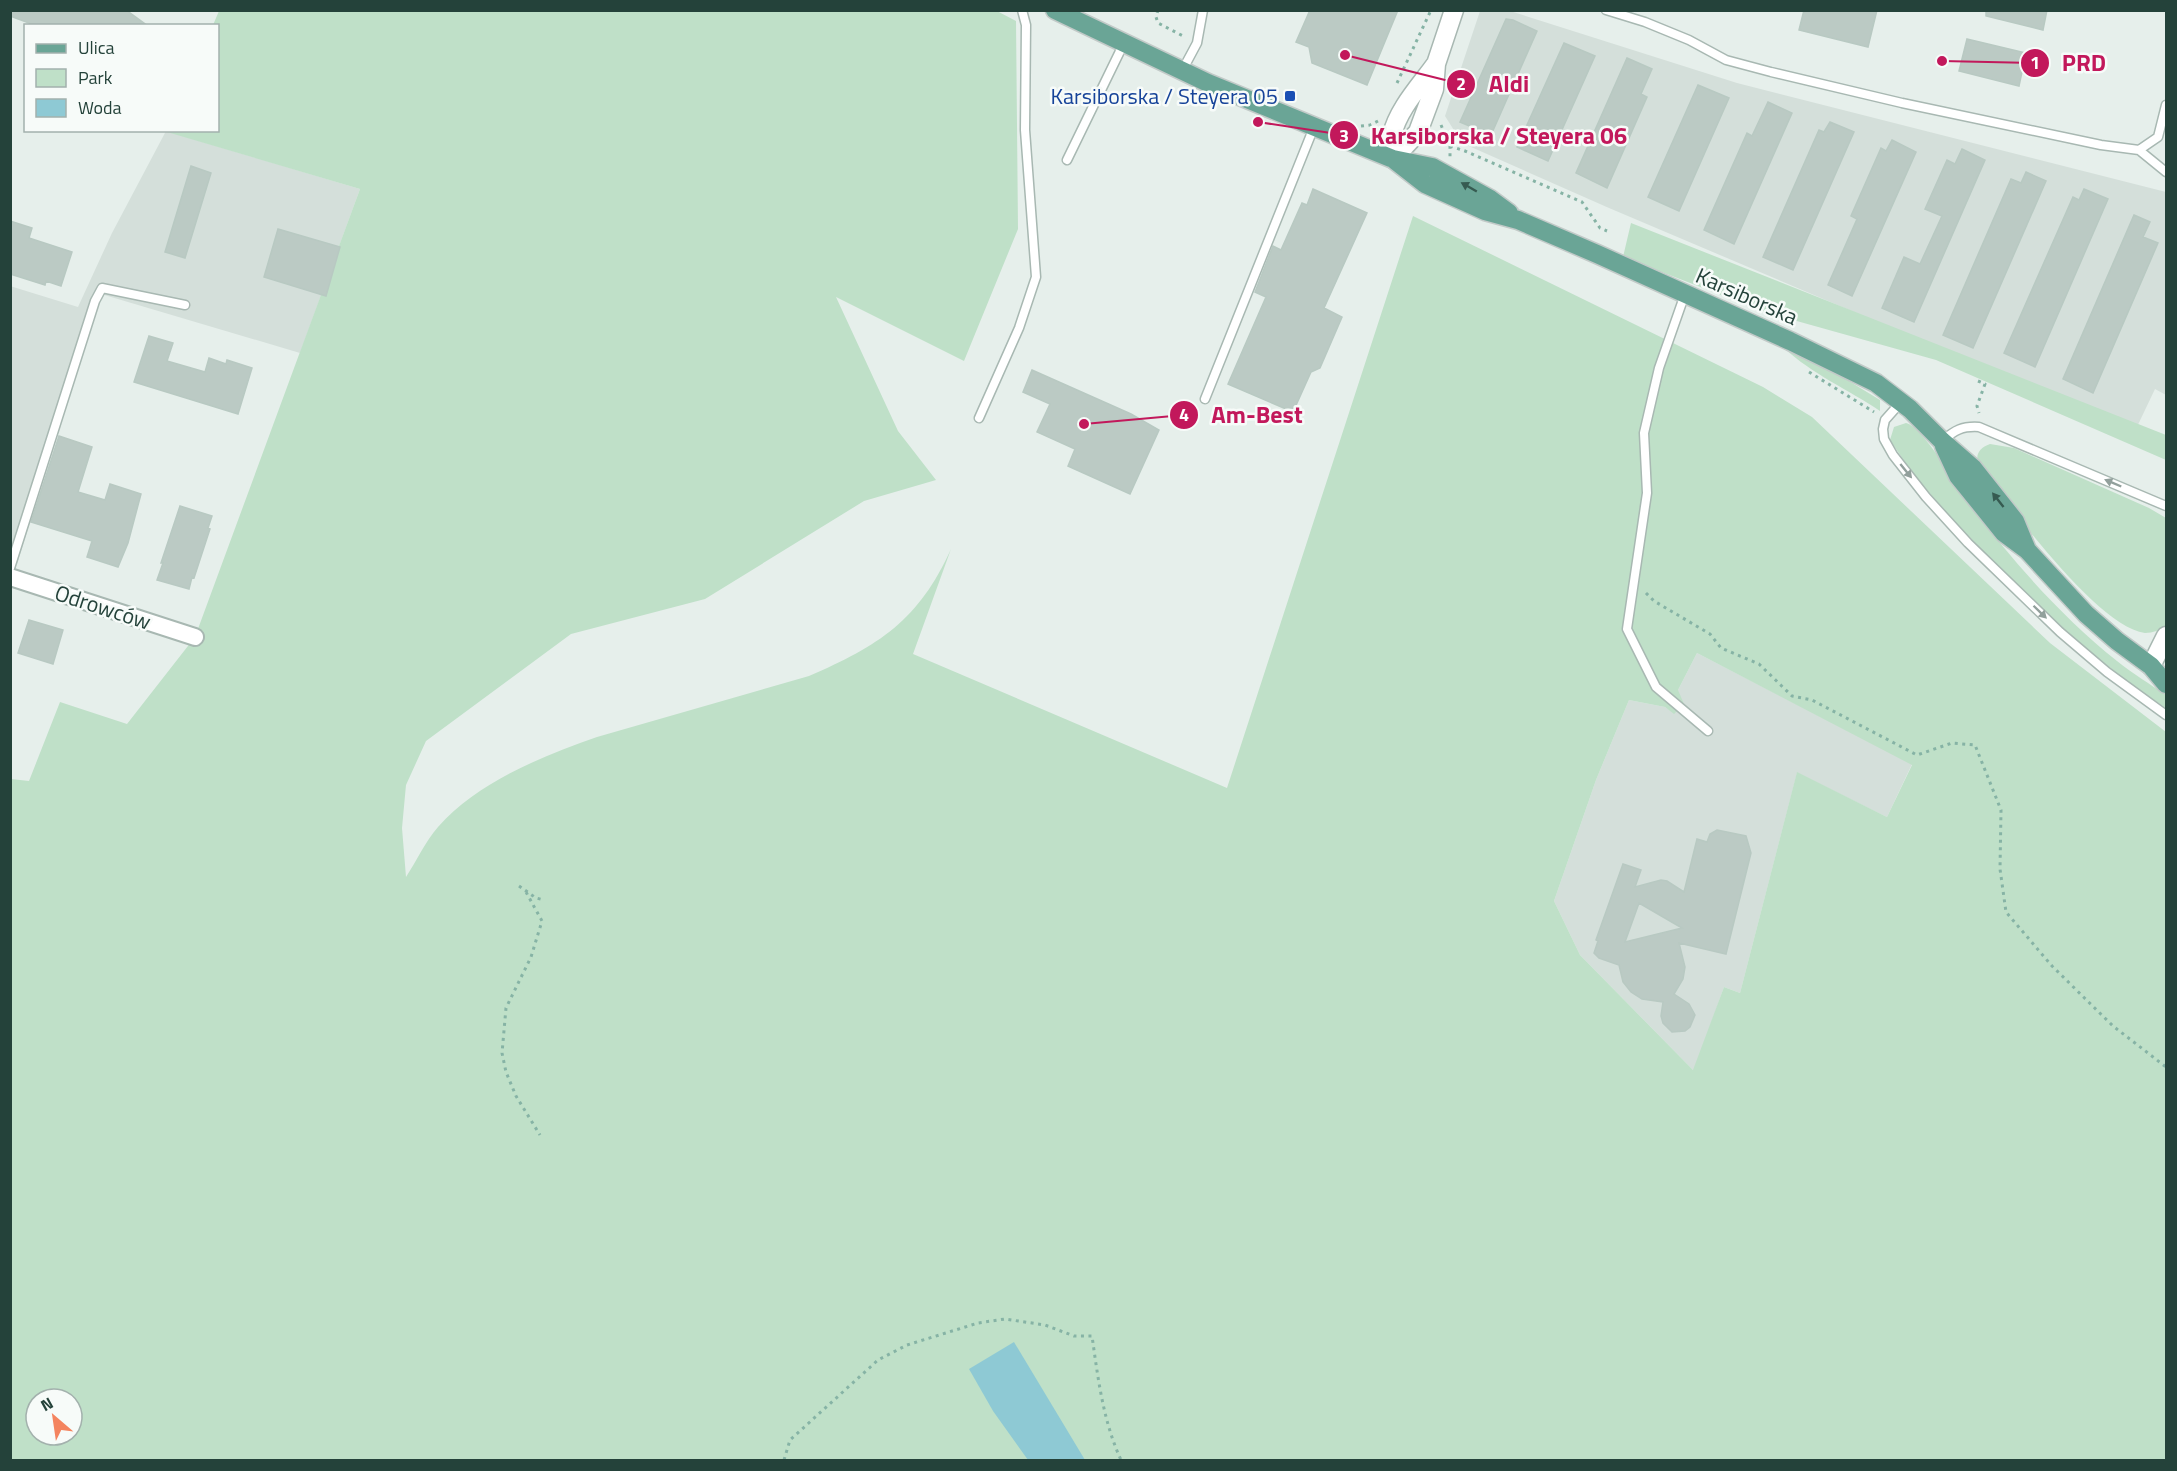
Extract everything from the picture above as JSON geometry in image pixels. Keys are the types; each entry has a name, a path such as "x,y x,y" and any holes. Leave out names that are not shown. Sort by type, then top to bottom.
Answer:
{"main road":[{"name":"Karsiborska","path":"1055,10 1182,71 1394,159 1425,184 1485,211 1518,219 1846,367 1876,383 1902,402 1942,441 1958,476 2004,533 2027,550 2086,614 2117,641 2161,665 2166,684"}],"street":[{"path":"1394,159 1392,136 1400,116 1437,64 1454,10"},
{"name":"Odrowców","path":"10,577 195,637"},
{"path":"2161,665 2166,636"}],"lane":[{"path":"979,418 1019,328 1036,277 1025,130 1026,25 1022,10"},
{"path":"1182,71 1197,43 1203,10"},
{"path":"1606,10 1646,22 1689,40 1726,60 1902,103 2101,145 2139,150 2166,172"},
{"path":"1067,159 1124,43"},
{"path":"2139,150 2158,137 2166,105"},
{"path":"1205,399 1314,126"},
{"path":"10,568 95,301 102,288 185,305"},
{"path":"1685,294 1659,368 1644,433 1647,493 1627,629 1656,687 1708,731"},
{"path":"1902,402 1885,420 1882,429 1884,440 1926,497 1949,524 2060,632 2107,672 2166,715"},
{"path":"1942,441 1955,429 1967,426 1979,427 2166,506"}],"path":[{"path":"1158,10 1156,17 1158,23 1197,43"},
{"path":"1394,88 1431,10"},
{"path":"1356,125 1370,125 1381,117"},
{"path":"1450,146 1465,150 1582,202 1600,228 1607,231"},
{"path":"1634,581 1654,601 1710,634 1721,648 1759,664 1792,696 1812,700 1917,755 1952,743 1975,744 2001,810 2000,869 2006,912 2052,966 2113,1026 2166,1067"},
{"path":"519,886 526,892 544,900"},
{"path":"526,892 542,921 531,957 506,1008 502,1053 506,1072 516,1096 540,1135"},
{"path":"784,1461 790,1440 878,1360 907,1345 978,1323 1005,1319 1046,1325 1074,1336 1092,1335 1099,1389 1121,1461"}],"shaded area":[{"path":"1480,11 1510,11 1737,83 2166,192 2166,395 2155,389 2135,431 1609,208 1462,143 1445,116"},
{"path":"165,132 360,189 300,353 101,294 17,564 10,562 10,286 78,307 112,233"},
{"path":"1697,653 1912,764 1887,817 1797,773 1740,993 1724,987 1694,1071 1580,955 1554,901 1596,780 1629,700 1665,707 1674,713 1678,690"}],"green space":[{"path":"995,10 1016,21 1018,229 964,361 836,297 898,431 936,480 864,501 705,599 571,634 426,741 406,785 402,828 406,877 433,833 454,811 472,796 512,772 597,737 809,676 834,665 876,641 894,628 925,595 939,574 951,549 913,654 1227,788 1413,216 1763,387 1812,417 2050,643 2166,732 2166,1460 11,1460 11,779 29,781 60,702 127,724 195,637 360,189 167,132 219,132 219,24 213,24 219,11","holes":["1697,653 1912,765 1887,817 1797,772 1740,993 1724,987 1693,1070 1580,955 1554,901 1596,780 1629,700 1665,707 1674,714 1684,704 1678,690"]},
{"path":"1631,223 2166,435 2166,460 1936,360 1765,312 1623,257"},
{"path":"1784,348 1844,378 1880,400 1880,411 1819,374"},
{"path":"1906,423 1921,434 1930,445 1984,523 2037,586 2096,644 2166,695 2166,708 2122,677 2059,624 1956,523 1915,475 1890,440 1894,427"},
{"path":"1990,444 2014,448 2149,508 2166,518 2166,626 2145,633 2126,626 2080,589 2033,536 1980,468 1977,460 1978,453"}],"water":[{"path":"1014,1342 1085,1460 1028,1460 993,1411 969,1369"}],"building":[{"path":"10,10 126,10 145,24 32,24 10,16"},
{"path":"1310,10 1398,10 1367,85 1312,63 1309,47 1296,42"},
{"path":"1804,10 1877,10 1868,47 1799,30"},
{"path":"1986,10 2047,10 2043,30 1986,16"},
{"path":"1506,19 1537,31 1491,135 1460,122"},
{"path":"1967,39 2026,53 2019,86 1959,71"},
{"path":"1564,43 1595,56 1548,161 1517,147"},
{"path":"1627,58 1652,69 1641,94 1647,97 1607,188 1576,173"},
{"path":"1698,85 1729,98 1679,211 1648,197"},
{"path":"1768,102 1792,113 1734,244 1704,230 1747,133 1752,136"},
{"path":"1830,122 1854,132 1793,270 1763,257 1819,130 1824,132"},
{"path":"1892,140 1916,152 1852,296 1828,285 1857,219 1851,216 1881,148 1886,151"},
{"path":"1962,149 1985,160 1914,322 1882,308 1904,257 1920,264 1942,216 1925,209 1947,160 1955,164"},
{"path":"191,166 211,173 185,258 165,252"},
{"path":"2026,172 2046,181 1973,348 1943,335 2011,179 2021,183"},
{"path":"1313,189 1367,213 1324,308 1342,317 1320,368 1311,372 1293,412 1228,384 1266,297 1255,292 1273,246 1281,250 1302,203 1307,205"},
{"path":"2084,189 2108,199 2035,367 2004,353 2073,197 2079,200"},
{"path":"2134,215 2150,222 2143,237 2158,243 2093,393 2063,379"},
{"path":"10,221 32,228 29,238 72,252 61,286 46,281 45,285 10,274"},
{"path":"278,229 340,247 326,296 264,277"},
{"path":"149,336 173,343 167,361 205,372 209,358 226,364 227,360 252,368 238,414 134,382"},
{"path":"1032,370 1131,414 1159,430 1130,494 1068,466 1075,449 1037,432 1050,404 1023,392"},
{"path":"59,436 92,447 78,492 105,500 110,484 141,494 128,543 118,567 87,557 92,541 31,522"},
{"path":"180,506 212,516 208,528 210,529 189,589 157,580"},
{"path":"29,620 63,630 53,664 18,653"},
{"path":"1717,830 1746,836 1751,853 1726,954 1679,943 1685,967 1683,979 1674,994 1689,1004 1695,1015 1690,1027 1685,1031 1672,1032 1663,1023 1661,1016 1663,1002 1642,999 1631,992 1623,982 1619,965 1599,958 1594,953 1598,941 1596,940 1623,864 1641,870 1635,887 1661,880 1667,881 1684,892 1697,839 1707,842 1710,834","holes":["1639,903 1682,928 1625,942"]}],"place":[{"name":"Aldi","path":"1345,55"},
{"name":"PRD","path":"1942,61"},
{"name":"Karsiborska / Steyera 05","path":"1290,96"},
{"name":"Karsiborska / Steyera 06","path":"1258,122"},
{"name":"Am-Best","path":"1084,424"}]}
